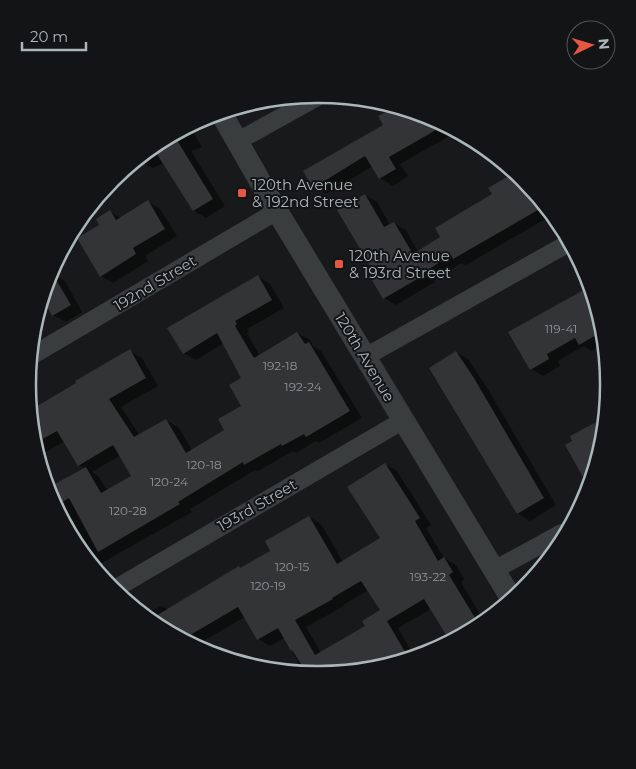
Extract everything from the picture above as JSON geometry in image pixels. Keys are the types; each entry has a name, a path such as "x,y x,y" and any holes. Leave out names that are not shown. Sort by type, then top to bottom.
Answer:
{"street":[{"path":"238,141 305,103"},
{"name":"120th Avenue","path":"225,119 402,421 508,593"},
{"name":"192nd Street","path":"38,353 277,211"},
{"path":"365,357 563,246"},
{"name":"193rd Street","path":"120,585 402,421"},
{"path":"494,570 554,537"}],"building":[{"path":"388,111 391,112 437,129 389,157 396,169 379,179 365,156 313,188 303,171 383,125 378,116"},
{"path":"177,140 213,199 193,211 156,153"},
{"path":"508,177 538,210 453,259 451,255 423,273 424,275 383,299 370,277 375,274 337,210 365,194 384,227 394,222 413,254 440,237 435,228 492,194 488,188"},
{"path":"148,200 165,229 133,248 136,254 100,277 77,239 99,225 96,219 110,210 116,220"},
{"path":"258,275 272,300 235,321 237,324 235,326 254,358 297,332 305,344 309,342 350,411 306,437 304,434 282,446 281,444 244,465 243,462 178,502 180,504 98,552 69,498 62,502 55,484 86,467 101,493 131,476 113,445 78,466 57,431 42,439 37,406 130,349 146,378 109,399 134,437 166,419 186,453 224,430 218,419 241,406 229,385 241,378 217,333 183,354 167,328"},
{"path":"57,280 71,305 52,316 47,307"},
{"path":"583,290 595,336 579,345 575,338 547,354 549,359 530,370 508,332"},
{"path":"456,351 474,378 544,498 517,514 429,368"},
{"path":"597,422 584,478 565,445 572,441 570,436"},
{"path":"385,463 420,518 415,521 438,561 444,557 453,572 449,575 476,619 446,635 424,599 387,621 405,652 355,664 300,666 298,666 301,664 278,628 257,640 238,607 190,635 156,616 239,566 240,568 270,551 265,541 309,516 337,564 380,538 347,487","holes":["361,581 380,610 362,621 365,626 315,655 295,620"]}],"place":[{"name":"120th Avenue & 192nd Street","path":"242,193"},
{"name":"120th Avenue & 193rd Street","path":"339,264"}]}
